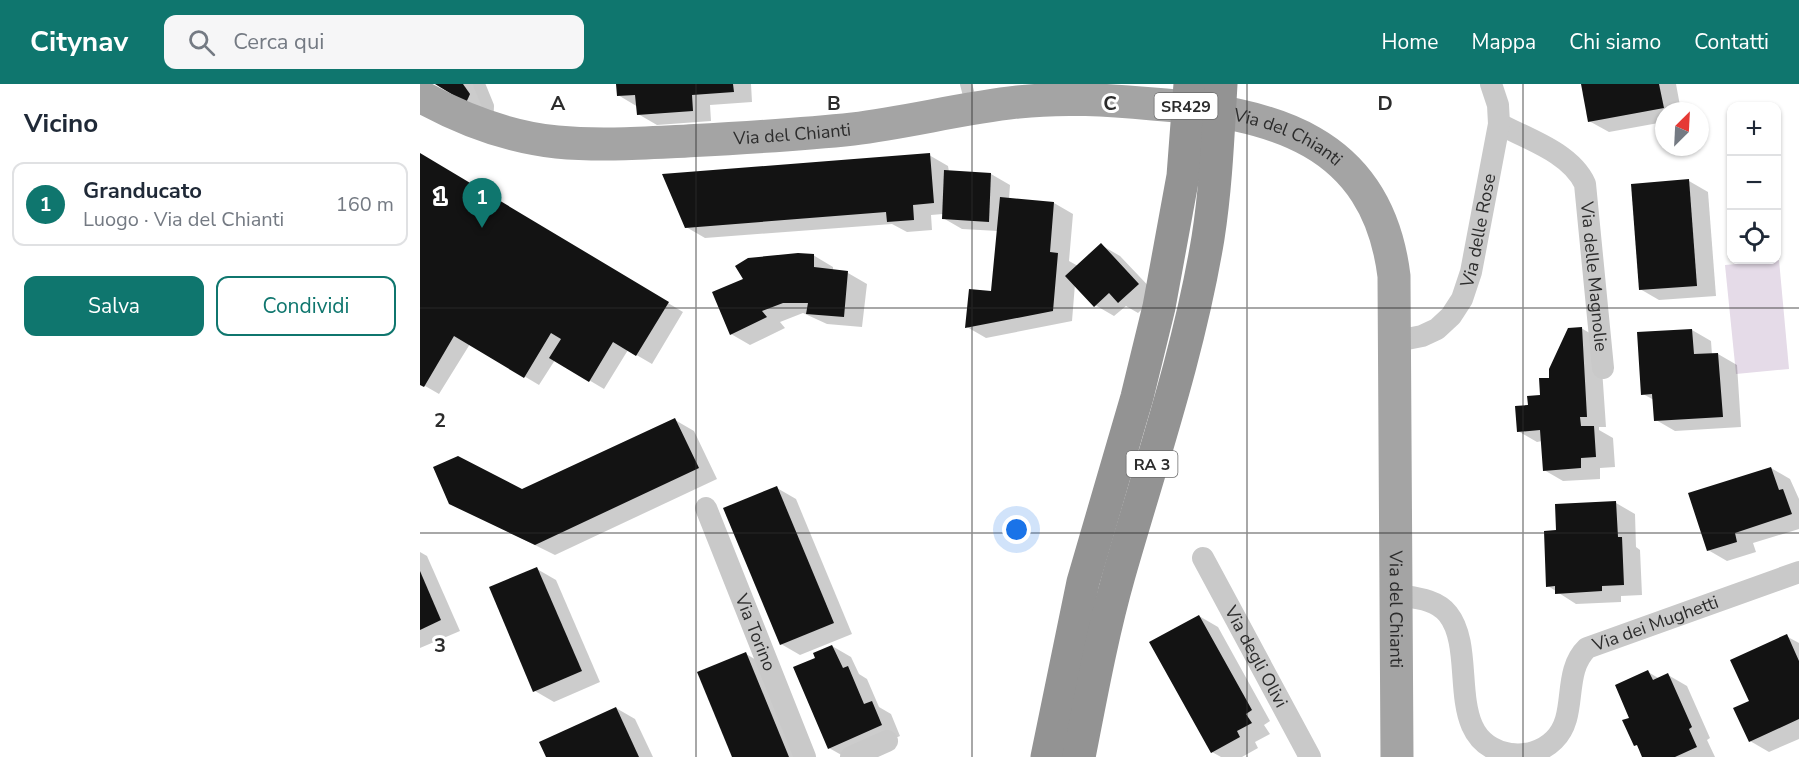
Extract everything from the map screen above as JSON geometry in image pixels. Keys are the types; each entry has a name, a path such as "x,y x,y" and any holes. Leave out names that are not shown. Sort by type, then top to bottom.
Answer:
{"highway":[{"name":"RA 3","path":"1047,757 1083,582 1137,397 1159,307 1183,176 1190,84"},
{"name":"RA 3","path":"1079,757 1099,653 1119,576 1168,411 1208,238 1216,170 1221,84"}],"main road":[{"name":"Via del Chianti","path":"420,96 458,116 487,126 550,141 616,144 814,133 892,123 969,96 1145,103 1234,112 1276,124 1337,160 1364,189 1376,208 1386,233 1392,261 1397,341 1396,757"}],"street":[{"name":"Via delle Rose","path":"1397,341 1422,336 1437,329 1451,316 1462,299 1471,272 1499,124 1498,105 1491,84"},
{"name":"Via delle Magnolie","path":"1499,124 1566,162 1579,172 1586,184 1603,368"},
{"name":"Via Torino","path":"706,508 805,757"},
{"name":"Via degli Olivi","path":"1203,558 1310,757"},
{"name":"Via dei Mughetti","path":"1398,595 1430,601 1450,616 1457,634 1472,725 1489,744 1502,752 1518,755 1537,751 1559,735 1566,719 1574,667 1587,648 1799,572"},
{"path":"851,757 887,741"}],"lane":[{"path":"479,84 488,106 487,126"}],"shaded area":[{"path":"1779,264 1789,369 1736,374 1725,265"}],"building":[{"path":"435,84 463,84 470,94 466,103"},
{"path":"616,84 733,84 734,92 692,95 693,111 637,115 635,95 617,96"},
{"path":"1581,84 1659,84 1663,102 1655,102 1655,110 1588,122"},
{"path":"420,153 669,302 636,356 613,342 589,382 549,358 561,339 551,333 524,378 454,336 424,387 420,385"},
{"path":"930,153 934,203 913,205 914,220 887,222 886,212 685,228 662,174"},
{"path":"944,170 991,173 989,222 942,219"},
{"path":"1689,179 1697,286 1639,290 1631,184"},
{"path":"1000,197 1054,202 1050,252 1058,253 1053,311 965,328 969,289 991,291"},
{"path":"1101,243 1139,284 1118,303 1109,293 1094,307 1065,276"},
{"path":"798,253 814,254 814,267 848,271 844,317 806,314 808,303 783,303 762,311 767,317 730,335 712,292 743,279 735,266 748,258"},
{"path":"1582,327 1587,417 1580,417 1581,426 1594,426 1596,457 1581,458 1581,468 1543,471 1540,430 1517,432 1515,406 1528,405 1527,396 1540,395 1539,378 1549,378 1549,369 1568,328"},
{"path":"1692,329 1694,354 1718,353 1723,417 1654,421 1652,394 1641,395 1637,332"},
{"path":"675,418 699,468 535,545 449,504 433,467 458,456 522,489"},
{"path":"1771,467 1779,490 1783,489 1792,514 1735,533 1737,542 1707,551 1688,493"},
{"path":"777,486 834,623 780,645 723,508"},
{"path":"1616,501 1618,537 1622,537 1624,585 1602,586 1602,591 1555,594 1555,586 1546,587 1544,531 1556,530 1555,504"},
{"path":"537,567 582,671 533,692 489,587"},
{"path":"420,571 441,620 420,630"},
{"path":"1199,615 1252,710 1246,714 1252,723 1237,731 1240,737 1211,753 1149,642"},
{"path":"1787,634 1799,661 1799,719 1749,742 1733,708 1749,701 1730,660"},
{"path":"832,645 843,668 848,666 864,704 872,701 882,725 828,749 793,667 815,658 813,653"},
{"path":"746,652 789,757 732,757 697,672"},
{"path":"1648,670 1653,680 1668,673 1692,727 1689,729 1697,747 1675,757 1642,757 1637,745 1634,746 1622,720 1629,718 1615,685"},
{"path":"616,707 639,757 546,757 539,742"}],"place":[{"name":"Granducato","path":"482,228"}]}
